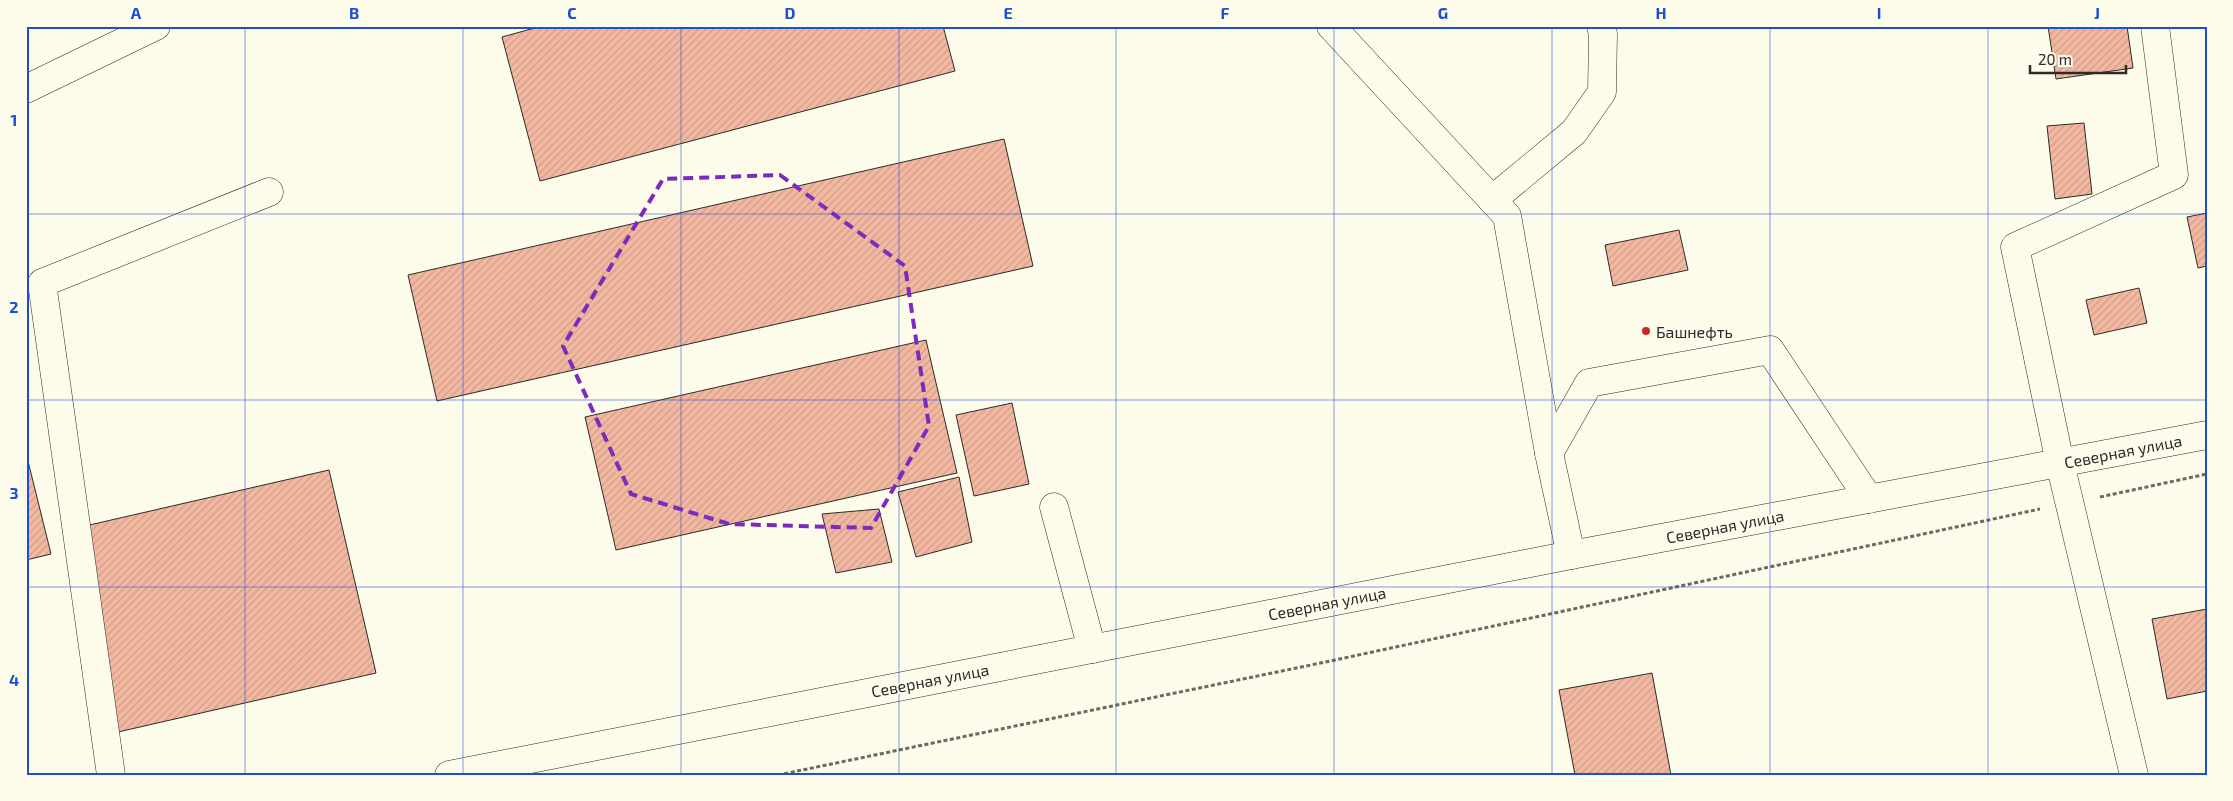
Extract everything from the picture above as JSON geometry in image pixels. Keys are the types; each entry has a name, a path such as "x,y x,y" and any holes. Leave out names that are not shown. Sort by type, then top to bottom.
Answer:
{"main road":[{"path":"26,90 156,26"},
{"path":"1331,26 1507,216 1549,453 1572,555"},
{"path":"1492,200 1574,132 1602,92 1603,34 1601,26"},
{"path":"2134,775 2060,463 2015,247 2174,175 2155,26"},
{"path":"111,775 42,283 269,192"},
{"path":"1549,453 1589,383 1770,350 1869,499"},
{"name":"Северная улица","path":"449,775 1572,555 2207,435"},
{"path":"1054,506 1092,649"}],"path":[{"path":"778,775 1345,658 2207,474"}],"highlighted area":[{"path":"780,175 905,266 929,426 871,528 729,524 631,494 563,346 663,179"}],"building":[{"path":"542,26 943,26 955,71 540,181 502,37"},
{"path":"2048,26 2127,26 2133,68 2056,79"},
{"path":"2084,123 2092,194 2055,199 2047,126"},
{"path":"1004,139 1033,266 437,401 408,275"},
{"path":"2207,213 2207,266 2198,268 2187,217"},
{"path":"1679,230 1688,270 1613,286 1605,245"},
{"path":"2139,288 2147,323 2094,335 2086,300"},
{"path":"926,340 957,473 616,550 585,417"},
{"path":"1012,403 1029,484 974,496 956,415"},
{"path":"26,453 51,554 26,560"},
{"path":"329,470 376,673 118,732 72,529"},
{"path":"959,477 972,542 916,557 898,492"},
{"path":"879,509 892,562 836,573 822,514"},
{"path":"2207,609 2207,691 2167,699 2152,619"},
{"path":"1652,673 1671,775 1575,775 1559,690"}],"place":[{"name":"Башнефть","path":"1646,331"}]}
